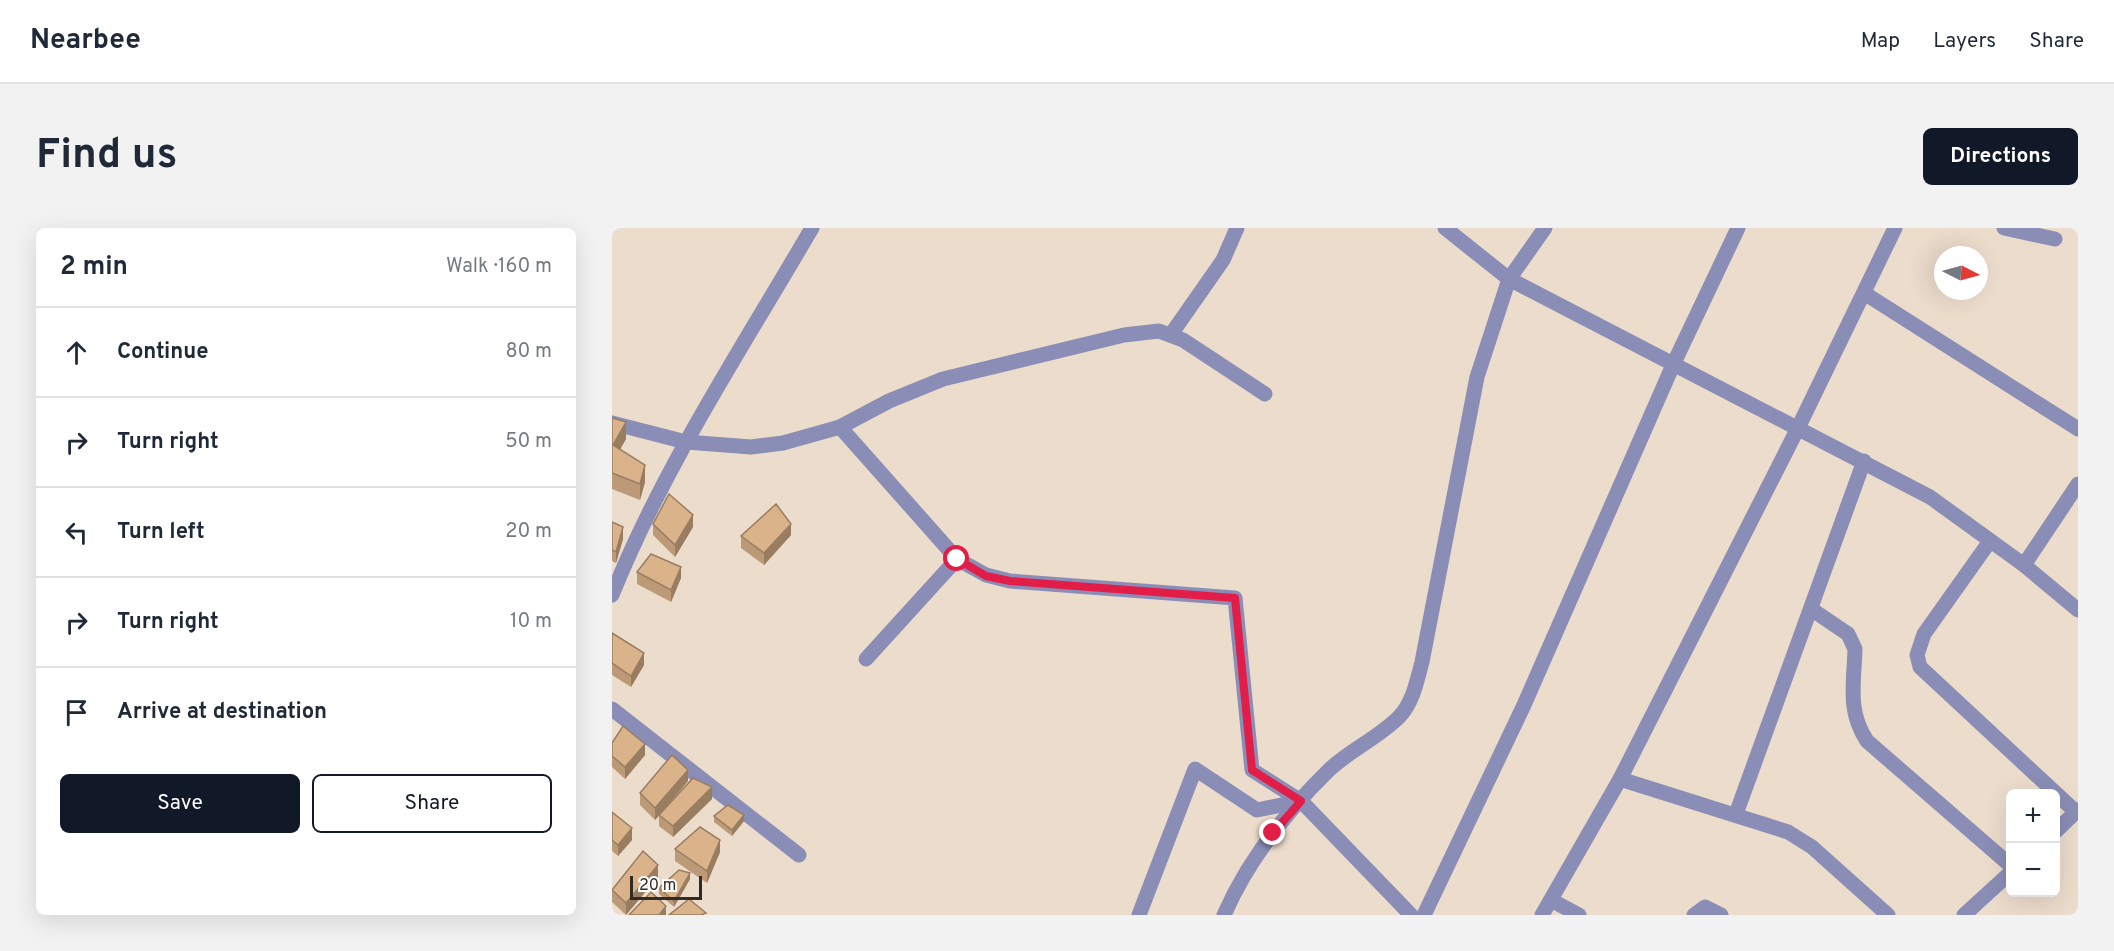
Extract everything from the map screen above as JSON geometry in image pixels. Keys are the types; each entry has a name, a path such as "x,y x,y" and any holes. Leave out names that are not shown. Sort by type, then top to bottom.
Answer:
{"street":[{"path":"612,595 631,549 686,442 812,228"},
{"path":"1172,333 1223,260 1237,228"},
{"path":"1445,228 1509,279 1930,497 2024,565 2078,610"},
{"path":"1224,915 1253,859 1301,801 1330,770 1400,716 1413,692 1422,662 1477,376 1509,279 1545,228"},
{"path":"1424,915 1524,705 1673,365 1738,228"},
{"path":"1542,915 1620,779 1798,428 1895,228"},
{"path":"2004,228 2055,239"},
{"path":"1864,293 2078,429"},
{"path":"612,423 686,442 751,447 783,443 840,428 889,401 943,379 1141,332 1172,333 1265,394"},
{"path":"840,428 957,559 986,576 1010,581 1235,598 1252,770 1301,801 1412,915"},
{"path":"1736,814 1864,461"},
{"path":"2024,565 2078,484"},
{"path":"1990,541 1924,634 1917,655 1920,668 2077,811 2060,826"},
{"path":"866,659 957,559"},
{"path":"1810,609 1848,634 1852,641 1855,649 1853,708 1855,720 1867,741 2006,862"},
{"path":"612,709 799,855"},
{"path":"1139,915 1195,769 1257,810 1301,801"},
{"path":"1620,779 1788,832 1812,847 1888,915"},
{"path":"1964,915 2006,877"},
{"path":"1551,900 1579,915"},
{"path":"1694,915 1705,907 1721,915"}],"building":[{"path":"612,418 626,422 613,445 645,465 640,484 612,473"},
{"path":"669,494 693,515 675,545 653,524"},
{"path":"776,504 791,524 764,553 741,536"},
{"path":"612,522 623,527 616,552 612,550"},
{"path":"651,554 681,567 671,590 637,572"},
{"path":"612,633 644,653 631,676 612,663"},
{"path":"623,726 645,744 625,767 612,756 612,743"},
{"path":"672,755 688,770 655,808 640,793"},
{"path":"693,778 712,787 673,826 659,815"},
{"path":"728,805 744,815 732,830 714,816"},
{"path":"612,812 632,828 618,845 612,840"},
{"path":"700,827 720,840 707,871 675,849"},
{"path":"643,851 658,865 626,903 612,890"},
{"path":"679,870 690,873 674,901 659,888"},
{"path":"651,892 666,906 659,915 629,915"},
{"path":"689,899 706,913 669,915"}],"route":[{"path":"957,559 986,576 1010,581 1235,598 1252,770 1301,801 1273,833"}]}
